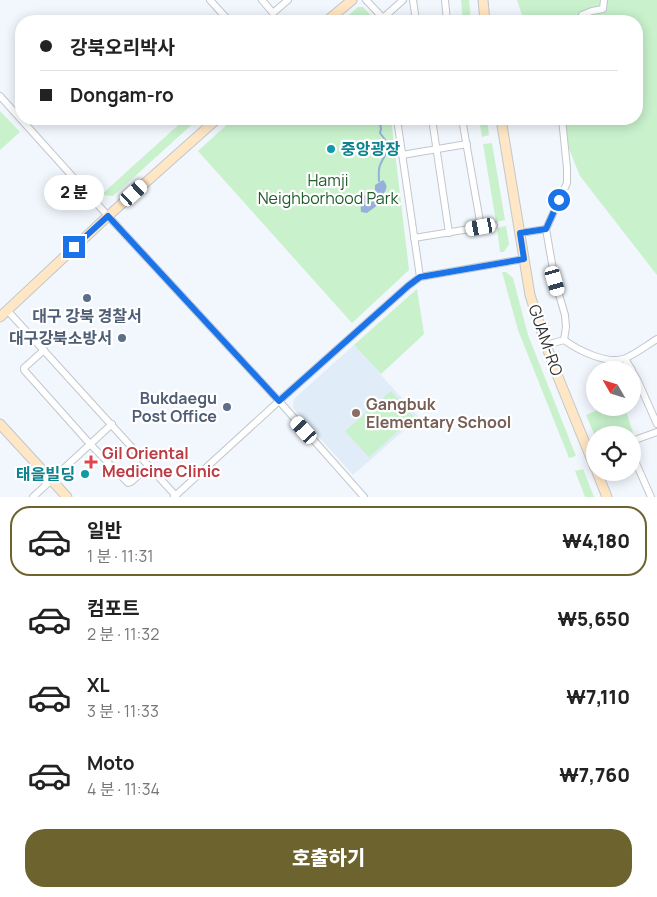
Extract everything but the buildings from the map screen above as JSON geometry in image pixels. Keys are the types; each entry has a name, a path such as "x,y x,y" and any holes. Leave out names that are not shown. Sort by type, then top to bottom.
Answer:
{"main road":[{"path":"335,15 352,0"},
{"path":"483,0 484,15"},
{"path":"4,314 108,216 210,125"},
{"name":"GUAM-RO","path":"502,125 530,295 556,372 586,446"},
{"path":"0,424 67,497"},
{"path":"601,481 607,497"}],"street":[{"path":"210,0 224,15"},
{"path":"262,0 273,13 288,0"},
{"path":"366,0 379,15"},
{"path":"388,15 403,0"},
{"path":"413,0 415,15"},
{"path":"445,0 446,15"},
{"path":"582,15 603,9 604,0"},
{"path":"0,96 15,113"},
{"path":"26,125 279,401 364,497"},
{"path":"398,125 420,277"},
{"path":"433,125 449,233"},
{"path":"463,125 481,227"},
{"path":"563,125 567,183 546,229 555,281 565,315 564,340"},
{"path":"402,155 467,144"},
{"path":"414,238 494,225"},
{"path":"520,233 546,229"},
{"path":"4,314 44,350 175,496 279,401 420,277 524,259"},
{"path":"546,345 564,340 573,346 613,361 625,359 657,339"},
{"path":"44,350 24,370 90,444 128,483 149,466"},
{"path":"641,387 657,424"},
{"path":"33,497 112,424"},
{"path":"641,438 657,432"},
{"path":"641,474 651,497"}],"shaded area":[{"name":"Gangbuk Elementary School","path":"354,345 419,417 353,475 293,408 294,399"}],"green space":[{"path":"461,0 469,0 470,15 462,15"},
{"path":"517,0 657,0 657,275 580,176 559,125 643,125 643,15 522,15"},
{"path":"358,7 363,7 370,15 349,15"},
{"path":"0,111 20,132 0,150"},
{"path":"178,125 191,125 113,196 101,195"},
{"name":"Hamji Neighborhood Park","path":"226,125 392,125 409,270 352,323 198,151"},
{"path":"480,125 488,125 489,135 482,137"},
{"path":"492,143 505,220 496,222 483,144"},
{"path":"506,226 509,244 504,252 500,252 497,228"},
{"path":"502,272 506,272 513,278 528,335 576,456 569,458 518,330"},
{"path":"417,289 424,334 381,374 354,345"},
{"path":"391,391 414,417 369,457 345,431"},
{"path":"586,416 628,416 631,426 591,426"},
{"path":"583,469 586,481 588,481 594,497 585,497 575,471"}],"water":[{"path":"383,180 386,187 380,202 367,213 361,212 360,198 363,195 371,200 375,195 375,185"}],"waterway":[{"path":"379,181 380,165 388,150 386,141 380,133 380,125"}],"place":[{"name":"중앙광장","path":"331,149"},
{"name":"대구 강북 경찰서","path":"87,298"},
{"name":"대구강북소방서","path":"122,338"},
{"name":"Bukdaegu Post Office","path":"227,407"},
{"name":"Gangbuk Elementary School","path":"356,413"},
{"name":"Gil Oriental Medicine Clinic","path":"91,462"},
{"name":"태을빌딩","path":"85,474"}],"route":[{"path":"74,247 108,216 279,401 420,277 524,259 520,233 546,229 559,200"}]}
